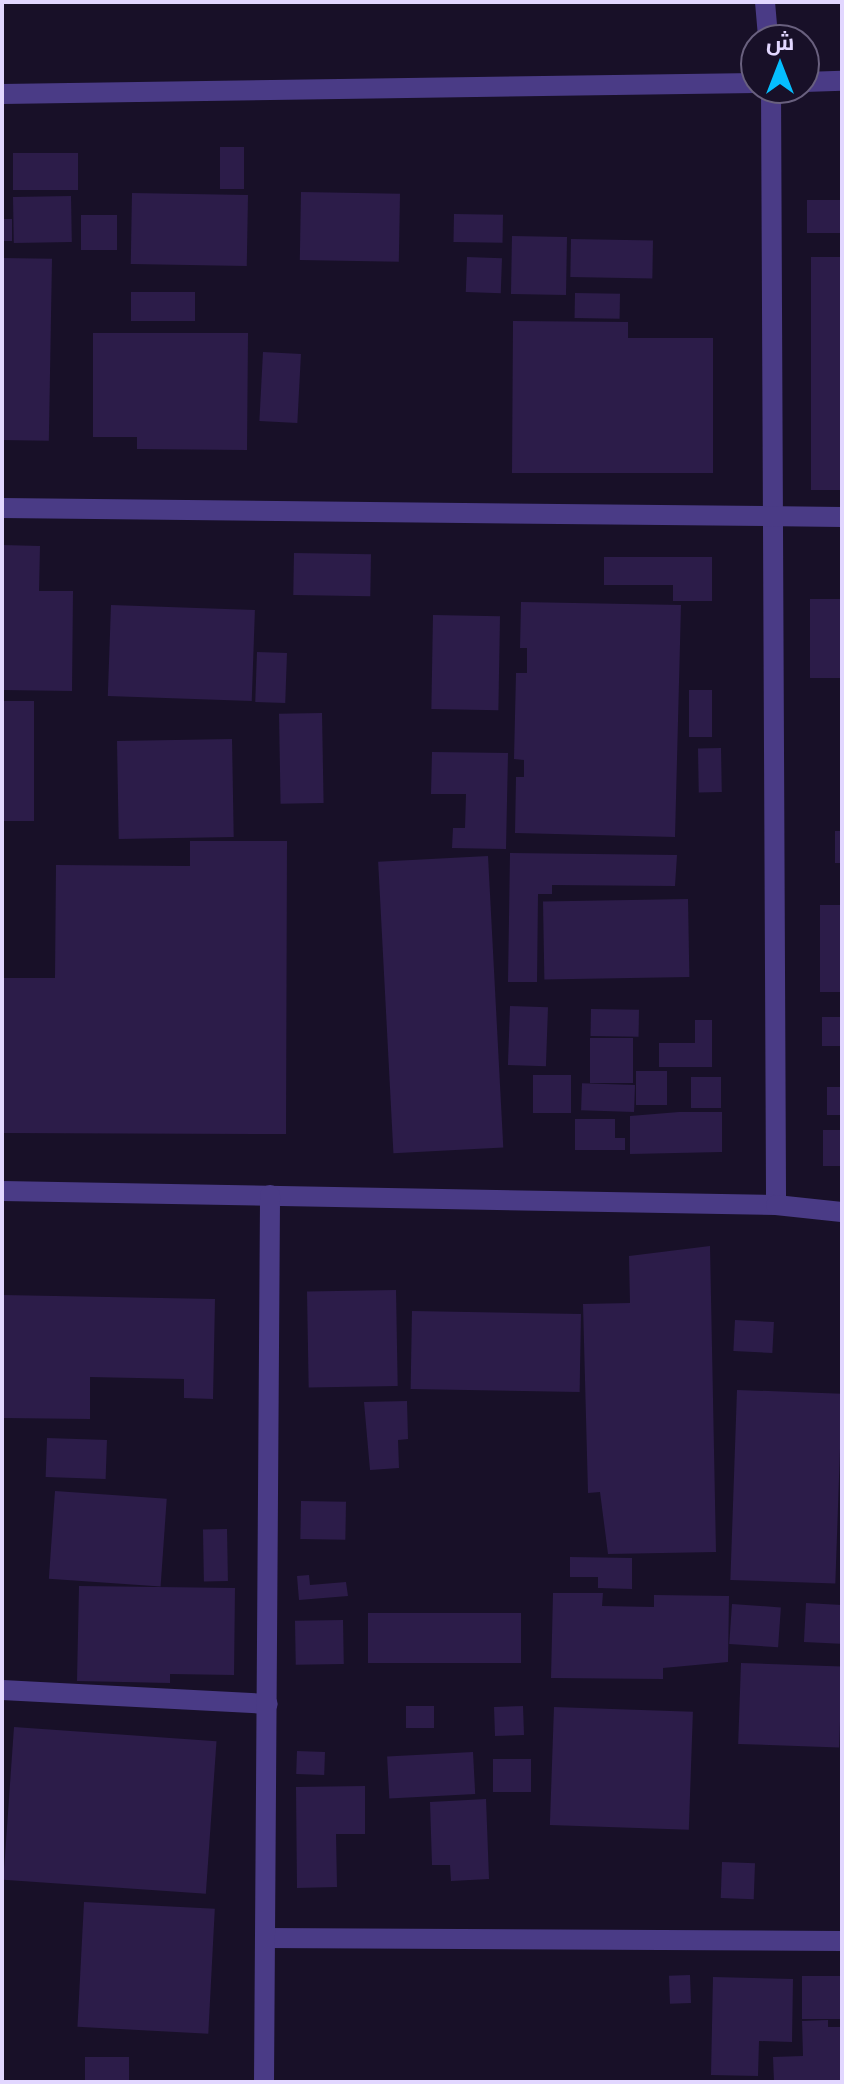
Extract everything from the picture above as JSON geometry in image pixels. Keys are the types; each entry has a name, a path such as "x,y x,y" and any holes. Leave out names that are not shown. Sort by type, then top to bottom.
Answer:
{"street":[{"path":"765,2 767,24"},
{"path":"820,82 842,81"},
{"path":"2,94 740,83"},
{"path":"771,104 777,515 776,1205"},
{"path":"2,508 842,517"},
{"path":"2,1191 776,1205 842,1212"},
{"path":"264,2082 270,1195"},
{"path":"2,1690 268,1704"},
{"path":"265,1938 842,1941"}],"building":[{"path":"220,147 244,147 244,189 220,189"},
{"path":"13,153 78,153 78,190 13,190"},
{"path":"301,192 400,194 399,262 300,260"},
{"path":"132,193 248,195 247,266 131,264"},
{"path":"71,196 72,242 14,243 13,197"},
{"path":"807,200 842,200 842,233 807,233"},
{"path":"454,214 503,215 503,243 454,242"},
{"path":"81,215 117,215 117,250 81,250"},
{"path":"2,219 12,219 12,241 2,241"},
{"path":"512,236 567,237 566,295 511,294"},
{"path":"571,239 653,240 652,278 570,277"},
{"path":"467,257 502,258 501,293 466,292"},
{"path":"811,257 842,257 842,490 811,490"},
{"path":"2,258 52,259 49,441 2,440"},
{"path":"131,292 195,292 195,321 131,321"},
{"path":"575,293 620,294 620,319 575,318"},
{"path":"513,321 628,322 628,338 713,338 713,473 512,473"},
{"path":"93,333 248,333 247,450 137,449 137,437 93,437"},
{"path":"263,352 301,354 297,423 259,421"},
{"path":"2,545 40,546 39,591 73,591 72,691 2,690"},
{"path":"294,553 371,554 370,596 293,595"},
{"path":"604,557 712,557 712,601 673,601 673,585 604,585"},
{"path":"810,599 842,599 842,678 810,678"},
{"path":"521,602 681,605 675,837 515,833 516,777 524,777 524,760 514,759 516,673 527,673 527,648 520,648"},
{"path":"111,605 255,610 252,701 108,696"},
{"path":"433,615 500,616 498,710 431,709"},
{"path":"257,652 287,653 285,703 255,702"},
{"path":"689,690 712,690 712,737 689,737"},
{"path":"2,701 34,701 34,821 2,821"},
{"path":"322,713 324,803 281,804 279,714"},
{"path":"232,739 234,837 119,839 117,741"},
{"path":"698,748 721,748 722,792 699,792"},
{"path":"432,752 508,753 506,849 452,848 453,828 465,828 466,794 431,794"},
{"path":"835,831 842,831 842,863 835,863"},
{"path":"190,841 287,841 286,1134 2,1133 2,978 55,978 56,865 190,866"},
{"path":"510,853 677,855 675,886 552,885 552,894 538,894 537,982 508,982"},
{"path":"488,856 503,1148 393,1153 378,862"},
{"path":"688,899 689,977 544,980 543,902"},
{"path":"820,905 842,905 842,992 820,992"},
{"path":"510,1006 548,1007 546,1066 508,1065"},
{"path":"591,1009 639,1010 639,1037 591,1036"},
{"path":"822,1017 842,1017 842,1046 822,1046"},
{"path":"695,1020 712,1020 712,1067 659,1067 659,1043 695,1043"},
{"path":"590,1038 633,1038 633,1083 590,1083"},
{"path":"636,1071 667,1071 667,1105 636,1105"},
{"path":"533,1075 571,1075 571,1113 533,1113"},
{"path":"691,1077 721,1077 721,1108 691,1108"},
{"path":"582,1083 635,1085 634,1112 581,1110"},
{"path":"827,1087 842,1087 842,1115 827,1115"},
{"path":"722,1112 722,1152 630,1154 630,1116"},
{"path":"575,1119 615,1119 615,1138 625,1138 625,1150 575,1150"},
{"path":"823,1130 842,1130 842,1166 823,1166"},
{"path":"710,1246 716,1552 608,1554 600,1492 588,1493 583,1304 630,1303 629,1256"},
{"path":"396,1290 398,1386 309,1388 307,1292"},
{"path":"2,1295 215,1299 213,1399 184,1398 184,1379 90,1377 90,1419 4,1418"},
{"path":"412,1311 581,1314 580,1392 411,1389"},
{"path":"735,1320 774,1322 772,1353 733,1351"},
{"path":"737,1390 842,1394 835,1584 730,1580"},
{"path":"407,1401 408,1439 398,1440 399,1468 370,1470 364,1402"},
{"path":"47,1438 107,1440 106,1479 46,1477"},
{"path":"55,1491 167,1499 161,1587 49,1579"},
{"path":"301,1501 346,1502 345,1540 300,1539"},
{"path":"203,1529 227,1529 228,1581 204,1581"},
{"path":"570,1557 632,1558 632,1589 598,1588 598,1577 570,1577"},
{"path":"309,1575 310,1585 346,1582 348,1596 299,1600 297,1576"},
{"path":"79,1586 235,1588 234,1675 170,1674 170,1683 77,1681"},
{"path":"553,1593 603,1593 602,1606 654,1607 654,1595 729,1596 728,1662 663,1668 663,1679 551,1678"},
{"path":"806,1603 842,1605 840,1644 804,1642"},
{"path":"732,1604 781,1607 778,1647 729,1644"},
{"path":"368,1613 521,1613 521,1663 368,1663"},
{"path":"343,1620 344,1664 296,1665 295,1621"},
{"path":"741,1663 842,1667 839,1747 738,1744"},
{"path":"406,1706 434,1706 434,1728 406,1728"},
{"path":"523,1706 524,1735 495,1736 494,1707"},
{"path":"554,1707 693,1712 689,1830 550,1825"},
{"path":"14,1727 217,1741 206,1894 3,1880"},
{"path":"297,1751 325,1752 324,1775 296,1774"},
{"path":"473,1752 475,1794 389,1798 387,1757"},
{"path":"493,1759 531,1759 531,1792 493,1792"},
{"path":"365,1786 365,1834 336,1834 337,1887 297,1888 296,1787"},
{"path":"486,1799 489,1879 451,1881 450,1865 432,1865 430,1802"},
{"path":"722,1862 755,1863 754,1899 721,1898"},
{"path":"84,1902 215,1909 208,2034 77,2027"},
{"path":"690,1975 691,2003 670,2004 669,1976"},
{"path":"802,1976 842,1976 842,2019 802,2019"},
{"path":"713,1977 793,1979 792,2042 759,2041 758,2076 711,2075"},
{"path":"828,2020 828,2027 842,2027 842,2082 774,2082 773,2057 803,2056 802,2021"},
{"path":"85,2057 129,2057 129,2082 85,2082"}]}
